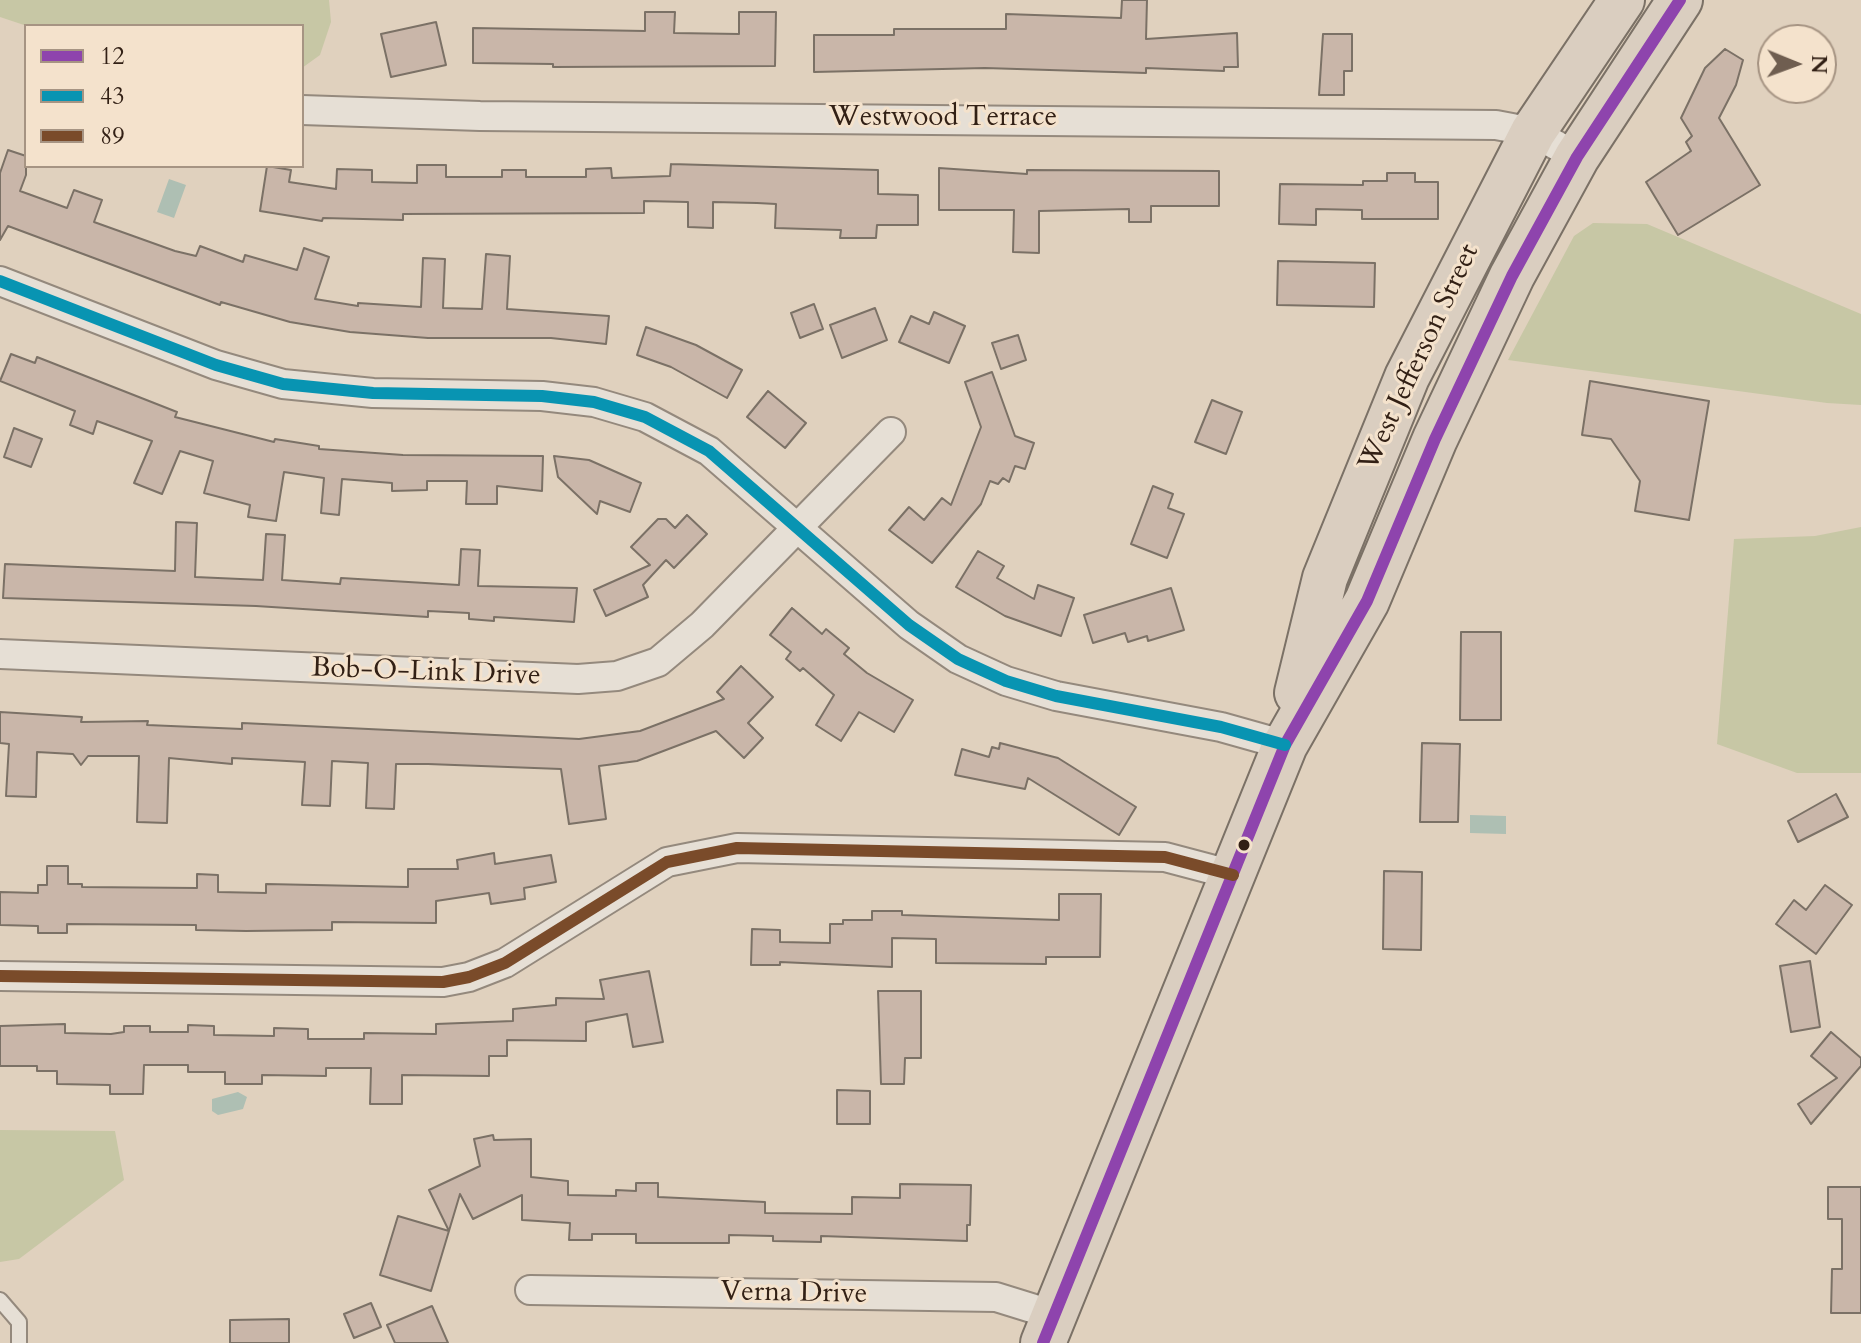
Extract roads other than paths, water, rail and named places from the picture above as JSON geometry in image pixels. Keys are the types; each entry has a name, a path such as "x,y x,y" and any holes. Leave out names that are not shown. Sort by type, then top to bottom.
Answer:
{"main road":[{"name":"West Jefferson Street","path":"1285,745 1325,578 1407,377 1533,132 1622,0"},
{"name":"West Jefferson Street","path":"1048,1329 1285,745 1367,601 1477,347 1577,157 1680,0"}],"street":[{"name":"Westwood Terrace","path":"304,110 480,116 1496,125 1533,132 1577,157"},
{"path":"0,281 216,365 283,384 373,393 542,396 594,402 645,417 709,451 909,625 958,659 1006,681 1056,696 1221,727 1285,745"},
{"name":"Bob-O-Link Drive","path":"0,654 578,679 617,676 658,662 702,625 891,432"},
{"path":"0,976 443,982 469,977 505,963 667,862 737,848 1165,857 1233,875"},
{"name":"Verna Drive","path":"530,1290 996,1297 1048,1329"}],"lane":[{"path":"0,1300 19,1322 19,1343"}]}
